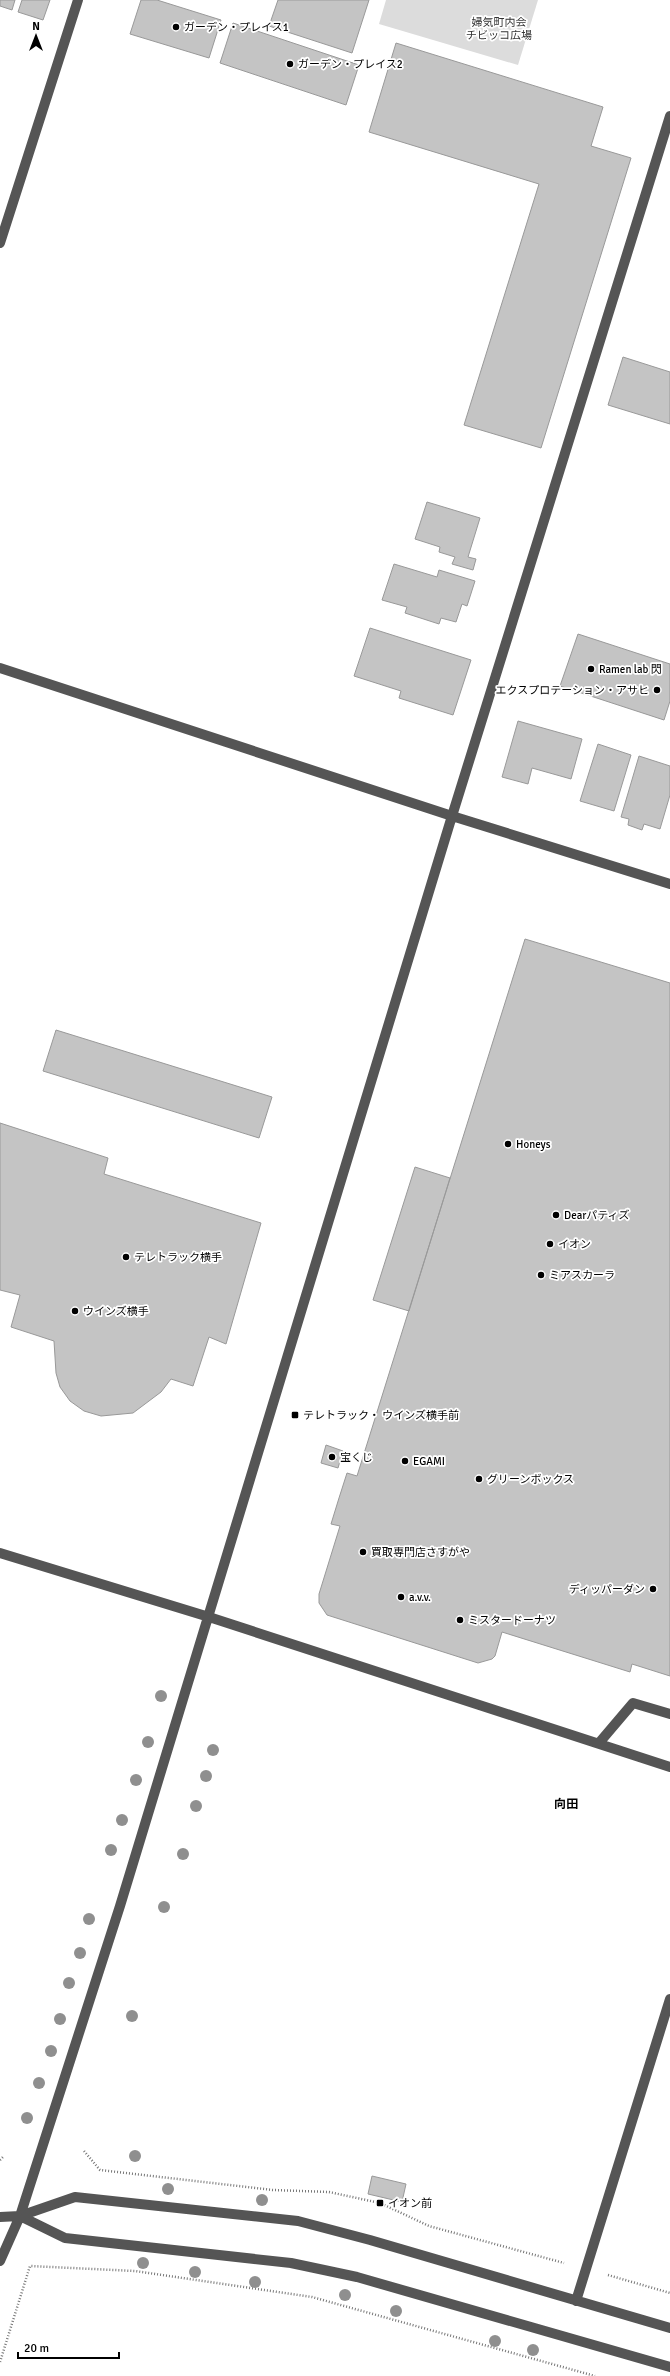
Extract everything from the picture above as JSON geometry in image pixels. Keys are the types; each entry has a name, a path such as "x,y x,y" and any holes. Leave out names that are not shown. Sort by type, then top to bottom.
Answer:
{"street":[{"path":"0,243 78,0"},
{"path":"0,2261 20,2216 120,1906 452,816 670,116"},
{"path":"0,668 452,816 670,884"},
{"path":"0,1553 209,1617 252,1633 670,1766"},
{"path":"599,1743 633,1703 670,1714"},
{"path":"576,2301 670,1999"},
{"path":"0,2217 20,2216 75,2197 298,2221 370,2240 670,2328"},
{"path":"20,2216 65,2238 291,2263 357,2276 670,2367"}],"path":[{"path":"0,2160 3,2157"},
{"path":"0,2362 30,2266 135,2271 312,2297 595,2376"}],"green space":[{"name":"婦気町内会 チビッコ広場","path":"386,0 538,0 518,65 379,24"}],"building":[{"path":"0,0 15,0 12,10 0,6"},
{"path":"22,0 50,0 43,20 18,12"},
{"name":"ガーデン・プレイス1","path":"141,0 157,0 221,20 209,58 130,34"},
{"path":"278,0 369,0 352,53 269,26"},
{"name":"ガーデン・プレイス2","path":"233,23 359,65 346,105 220,63"},
{"path":"396,43 603,107 591,146 631,158 541,448 464,425 539,184 369,132"},
{"path":"623,357 670,372 670,424 608,405"},
{"path":"427,502 480,518 468,557 476,559 473,570 452,564 455,557 439,552 440,547 415,539"},
{"path":"394,564 437,577 439,570 475,581 467,606 462,604 456,622 441,618 439,624 405,613 407,607 382,600"},
{"path":"370,628 471,660 453,715 399,698 401,691 354,676"},
{"path":"578,634 670,664 670,701 664,720 560,686"},
{"path":"518,721 582,739 571,779 532,768 528,784 502,777"},
{"path":"598,744 631,755 614,811 580,801"},
{"path":"639,756 670,766 670,795 660,829 644,824 642,830 628,825 629,819 621,817"},
{"name":"イオン","path":"525,939 670,983 670,1676 632,1664 630,1672 502,1632 495,1656 492,1659 478,1663 327,1615 319,1603 319,1594 340,1526 331,1524 339,1498 347,1473 357,1476"},
{"path":"56,1030 272,1097 259,1138 43,1071"},
{"name":"テレトラック横手","path":"0,1123 108,1158 104,1174 261,1223 226,1344 209,1337 193,1386 171,1379 161,1392 133,1413 101,1416 84,1411 70,1401 60,1387 56,1373 54,1341 11,1327 20,1295 0,1290"},
{"path":"415,1167 450,1178 409,1311 373,1300"},
{"name":"宝くじ","path":"326,1445 343,1451 338,1468 321,1463"},
{"path":"372,2176 406,2184 402,2202 368,2194"}],"place":[{"name":"ガーデン・プレイス1","path":"176,27"},
{"name":"ガーデン・プレイス2","path":"290,64"},
{"name":"Ramen lab 閃","path":"591,669"},
{"name":"エクスプロテーション・アサヒ","path":"657,690"},
{"name":"Honeys","path":"508,1144"},
{"name":"Dearパティズ","path":"556,1215"},
{"name":"イオン","path":"550,1244"},
{"name":"テレトラック横手","path":"126,1257"},
{"name":"ミアスカーラ","path":"541,1275"},
{"name":"ウインズ横手","path":"75,1311"},
{"name":"テレトラック・ ウインズ横手前","path":"295,1415"},
{"name":"宝くじ","path":"332,1457"},
{"name":"EGAMI","path":"405,1461"},
{"name":"グリーンボックス","path":"479,1479"},
{"name":"買取専門店さすがや","path":"363,1552"},
{"name":"ディッパーダン","path":"653,1589"},
{"name":"a.v.v.","path":"401,1597"},
{"name":"ミスタードーナツ","path":"460,1620"},
{"name":"イオン前","path":"380,2203"}],"district":[{"name":"向田","path":"566,1804"}]}
